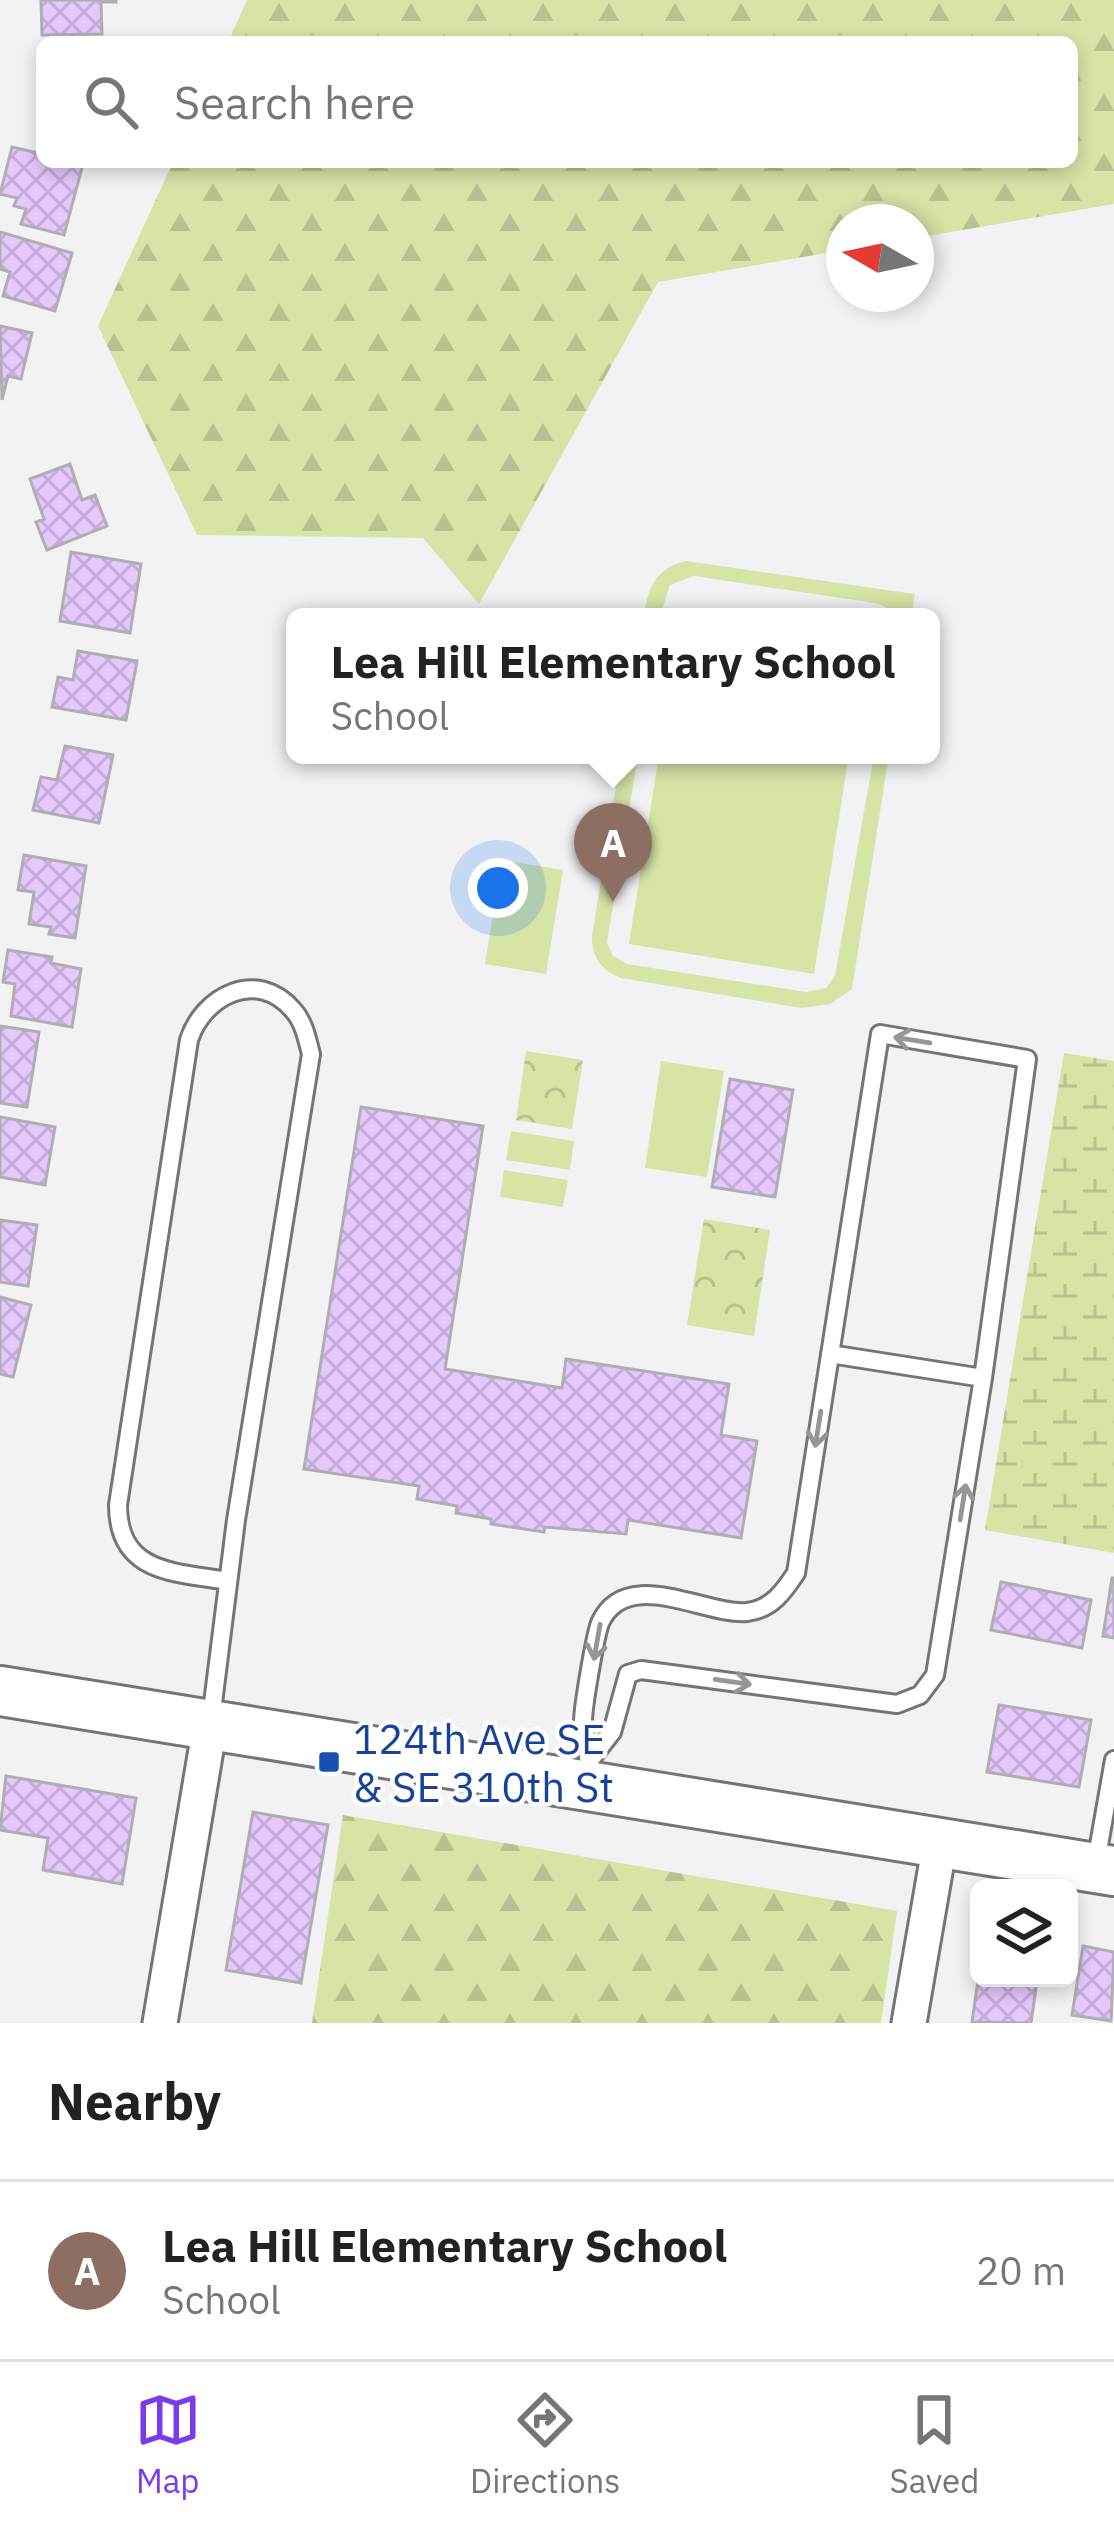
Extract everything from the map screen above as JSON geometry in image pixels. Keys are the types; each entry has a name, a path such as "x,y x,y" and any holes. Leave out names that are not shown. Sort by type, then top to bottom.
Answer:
{"street":[{"path":"0,1691 210,1726 589,1773 940,1843 1105,1870"},
{"path":"160,2023 210,1726"},
{"path":"909,2023 940,1843"}],"lane":[{"path":"210,1726 228,1581 311,1054 293,1010 280,998 248,989 231,992 202,1010 188,1040 118,1504 123,1538 145,1563 160,1570 228,1581"},
{"path":"880,1034 1028,1059 935,1675 920,1695 897,1704 641,1670 628,1674 612,1732 589,1773 582,1722 601,1621 621,1602 649,1593 747,1612 778,1600 796,1573 880,1034"},
{"path":"830,1354 983,1378"},
{"path":"1105,1870 1114,1760"}],"green space":[{"path":"247,0 1114,0 1114,204 934,235 934,204 826,204 826,253 658,282 479,604 423,538 197,535 98,326 170,168 1078,168 1078,36 231,36"},
{"path":"686,561 915,594 913,608 885,608 694,576 670,585 663,608 646,608 655,581"},
{"path":"620,764 637,764 607,942 612,955 627,964 806,992 826,988 835,976 872,764 888,764 852,989 830,1004 801,1008 621,978 596,957 592,936"},
{"path":"658,764 848,764 814,974 629,944"},
{"path":"502,860 563,870 546,974 485,964"},
{"path":"526,1051 583,1060 572,1129 516,1120"},
{"path":"1064,1053 1114,1061 1114,1553 985,1530"},
{"path":"661,1061 724,1071 707,1177 645,1168"},
{"path":"511,1131 574,1141 570,1170 506,1160"},
{"path":"504,1170 568,1180 563,1207 500,1197"},
{"path":"704,1219 770,1230 754,1336 687,1325"},
{"path":"343,1815 897,1911 881,2023 312,2023"}],"building":[{"path":"41,0 116,2 101,2 102,34 42,35"},
{"path":"12,147 36,153 36,168 82,168 64,235 21,224 26,209 14,206 17,198 0,194"},
{"path":"0,232 72,253 55,311 3,296 10,272 0,269"},
{"path":"0,326 32,333 21,379 8,376 2,400"},
{"path":"70,464 82,500 95,495 107,526 47,550 36,522 44,519 30,479"},
{"path":"71,552 141,564 130,633 60,621"},
{"path":"78,651 137,661 126,720 52,707 58,677 73,680"},
{"path":"65,746 113,755 99,823 33,810 41,777 57,780"},
{"path":"24,855 86,866 75,938 49,934 51,927 29,924 34,892 18,890"},
{"path":"8,950 52,957 51,963 81,969 72,1027 11,1016 15,984 3,982"},
{"path":"0,1026 39,1032 27,1107 0,1103"},
{"path":"730,1079 793,1090 775,1197 712,1187"},
{"path":"361,1107 483,1126 445,1369 562,1388 566,1359 729,1384 721,1435 757,1441 741,1538 628,1520 626,1534 545,1527 544,1532 491,1524 491,1519 456,1513 457,1506 417,1499 419,1486 304,1469"},
{"path":"0,1117 55,1127 45,1185 0,1177"},
{"path":"0,1220 37,1225 28,1286 0,1282"},
{"path":"0,1297 31,1305 13,1377 0,1374"},
{"path":"1114,1578 1114,1638 1103,1636"},
{"path":"1001,1582 1091,1600 1082,1648 991,1630"},
{"path":"999,1705 1091,1720 1079,1787 987,1772"},
{"path":"6,1776 136,1798 122,1884 43,1870 48,1838 0,1830"},
{"path":"253,1812 328,1825 301,1983 226,1970"},
{"path":"1083,1946 1114,1952 1111,2021 1072,2015"},
{"path":"977,1987 1036,1987 1031,2023 972,2022"}],"place":[{"name":"Lea Hill Elementary School","path":"613,902"},
{"name":"124th Ave SE & SE 310th St","path":"329,1762"}]}
